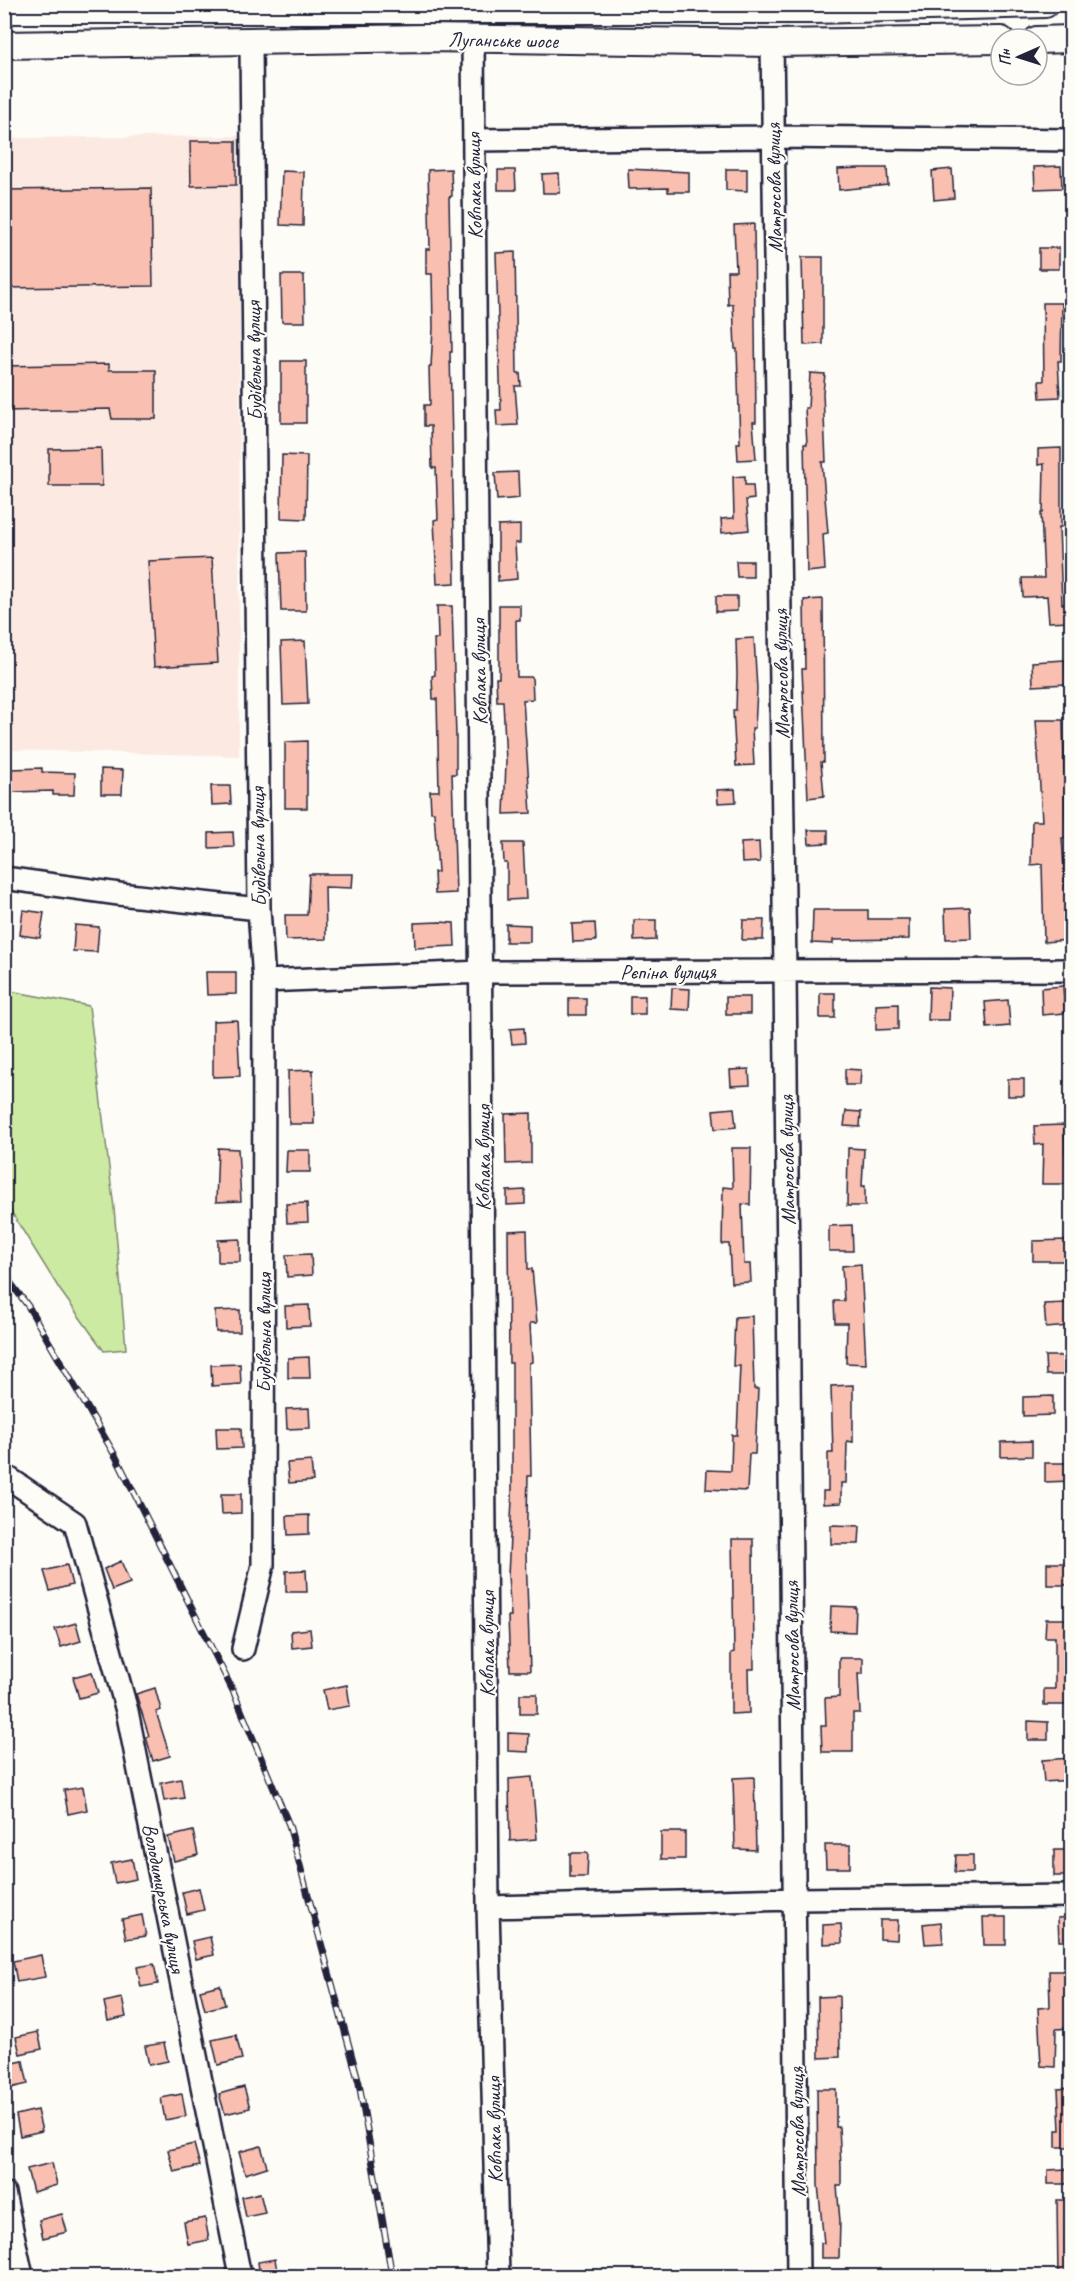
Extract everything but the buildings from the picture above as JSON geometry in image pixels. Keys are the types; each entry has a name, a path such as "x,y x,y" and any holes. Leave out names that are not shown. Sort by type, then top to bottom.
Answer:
{"main road":[{"name":"Луганське шосе","path":"4,10 425,6 814,10 1045,4"},
{"name":"Луганське шосе","path":"4,45 251,43 426,38 772,43 989,40"},
{"path":"1049,40 1071,39"}],"street":[{"path":"425,6 426,38"},
{"name":"Ковпака вулиця","path":"473,39 488,1907 498,2277"},
{"name":"Будівельна вулиця","path":"243,1648 263,1565 264,981 259,909 251,43"},
{"name":"Матросова вулиця","path":"772,43 785,971 798,2277"},
{"path":"474,140 773,137 1071,140"},
{"path":"4,878 119,894 259,909"},
{"name":"Рєпіна вулиця","path":"264,981 482,972 1071,970"},
{"name":"Володимирська вулиця","path":"4,1475 75,1523 127,1711 240,2277"},
{"path":"488,1907 795,1899 1071,1896"},
{"path":"4,2193 22,2277"}],"shaded area":[{"path":"240,136 239,756 13,750 9,500 5,500 5,138"}],"green space":[{"path":"5,990 89,1006 114,1208 126,1349 104,1351 60,1290 5,1202"}],"railway":[{"path":"4,1274 28,1306 116,1457 234,1693 289,1825 359,2083 392,2276"}]}
